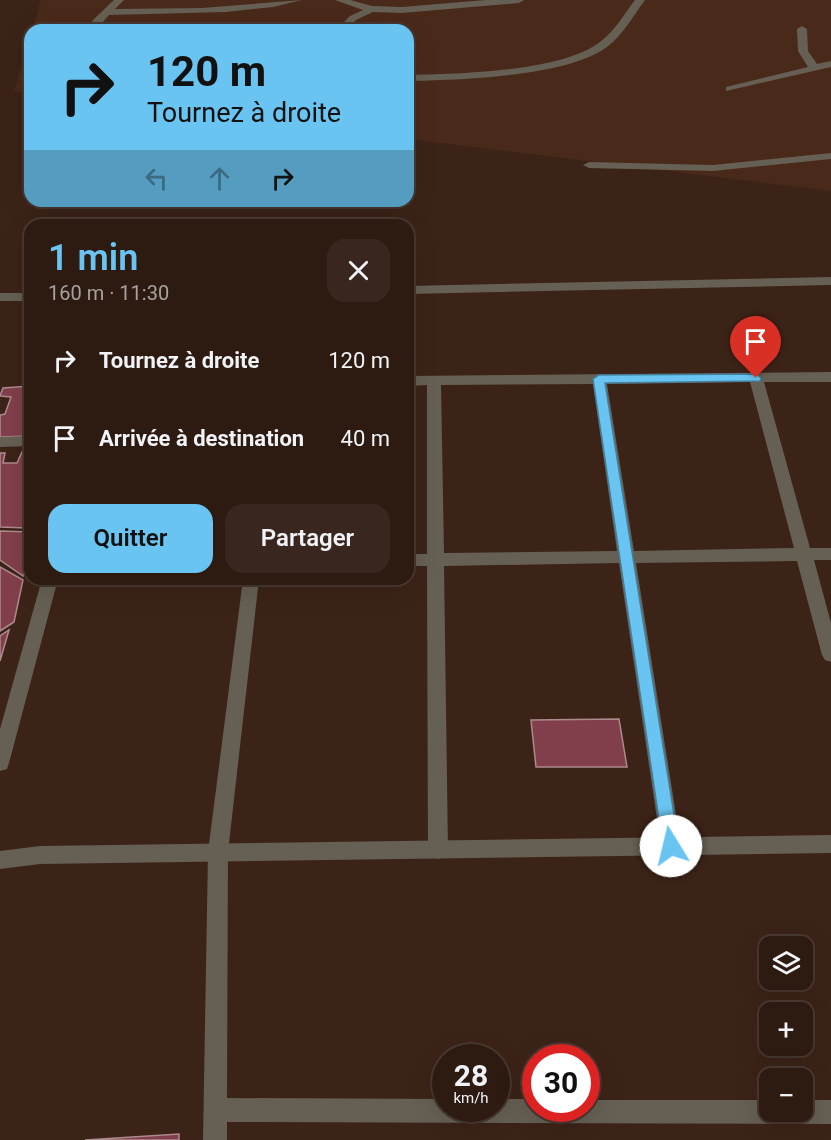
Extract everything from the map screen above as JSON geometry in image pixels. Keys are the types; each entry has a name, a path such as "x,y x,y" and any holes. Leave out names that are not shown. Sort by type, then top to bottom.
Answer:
{"street":[{"path":"96,24 119,0"},
{"path":"107,12 199,12 264,6 297,0"},
{"path":"340,0 371,9 402,10 519,0"},
{"path":"414,78 497,72 578,57 601,47 615,34 640,0"},
{"path":"347,24 353,18 371,9"},
{"path":"802,29 803,51 813,66"},
{"path":"729,88 813,66 831,64"},
{"path":"590,165 713,168 831,156"},
{"path":"414,290 831,281"},
{"path":"0,297 24,297"},
{"path":"414,381 831,377"},
{"path":"756,378 831,655"},
{"path":"599,379 671,846"},
{"path":"434,380 438,850"},
{"path":"0,442 24,441"},
{"path":"414,560 831,554"},
{"path":"0,763 48,585"},
{"path":"215,1140 218,852 250,585"},
{"path":"0,860 40,855 831,844"},
{"path":"215,1110 831,1112"}],"shaded area":[{"path":"41,0 831,0 831,191 414,140 414,24 34,24"},
{"path":"24,58 24,92 14,91"}],"building":[{"path":"24,386 24,436 0,437 0,415 5,414 11,397 0,396 3,388"},
{"path":"24,452 24,528 0,527 0,453 5,453 3,463 17,463"},
{"path":"0,531 24,532 23,576 0,560"},
{"path":"0,567 23,580 14,622 0,631"},
{"path":"9,630 0,661 0,636"},
{"path":"619,719 627,767 536,767 531,720"},
{"path":"179,1134 179,1140 85,1140"}],"route":[{"path":"671,846 599,379 756,378"}]}
